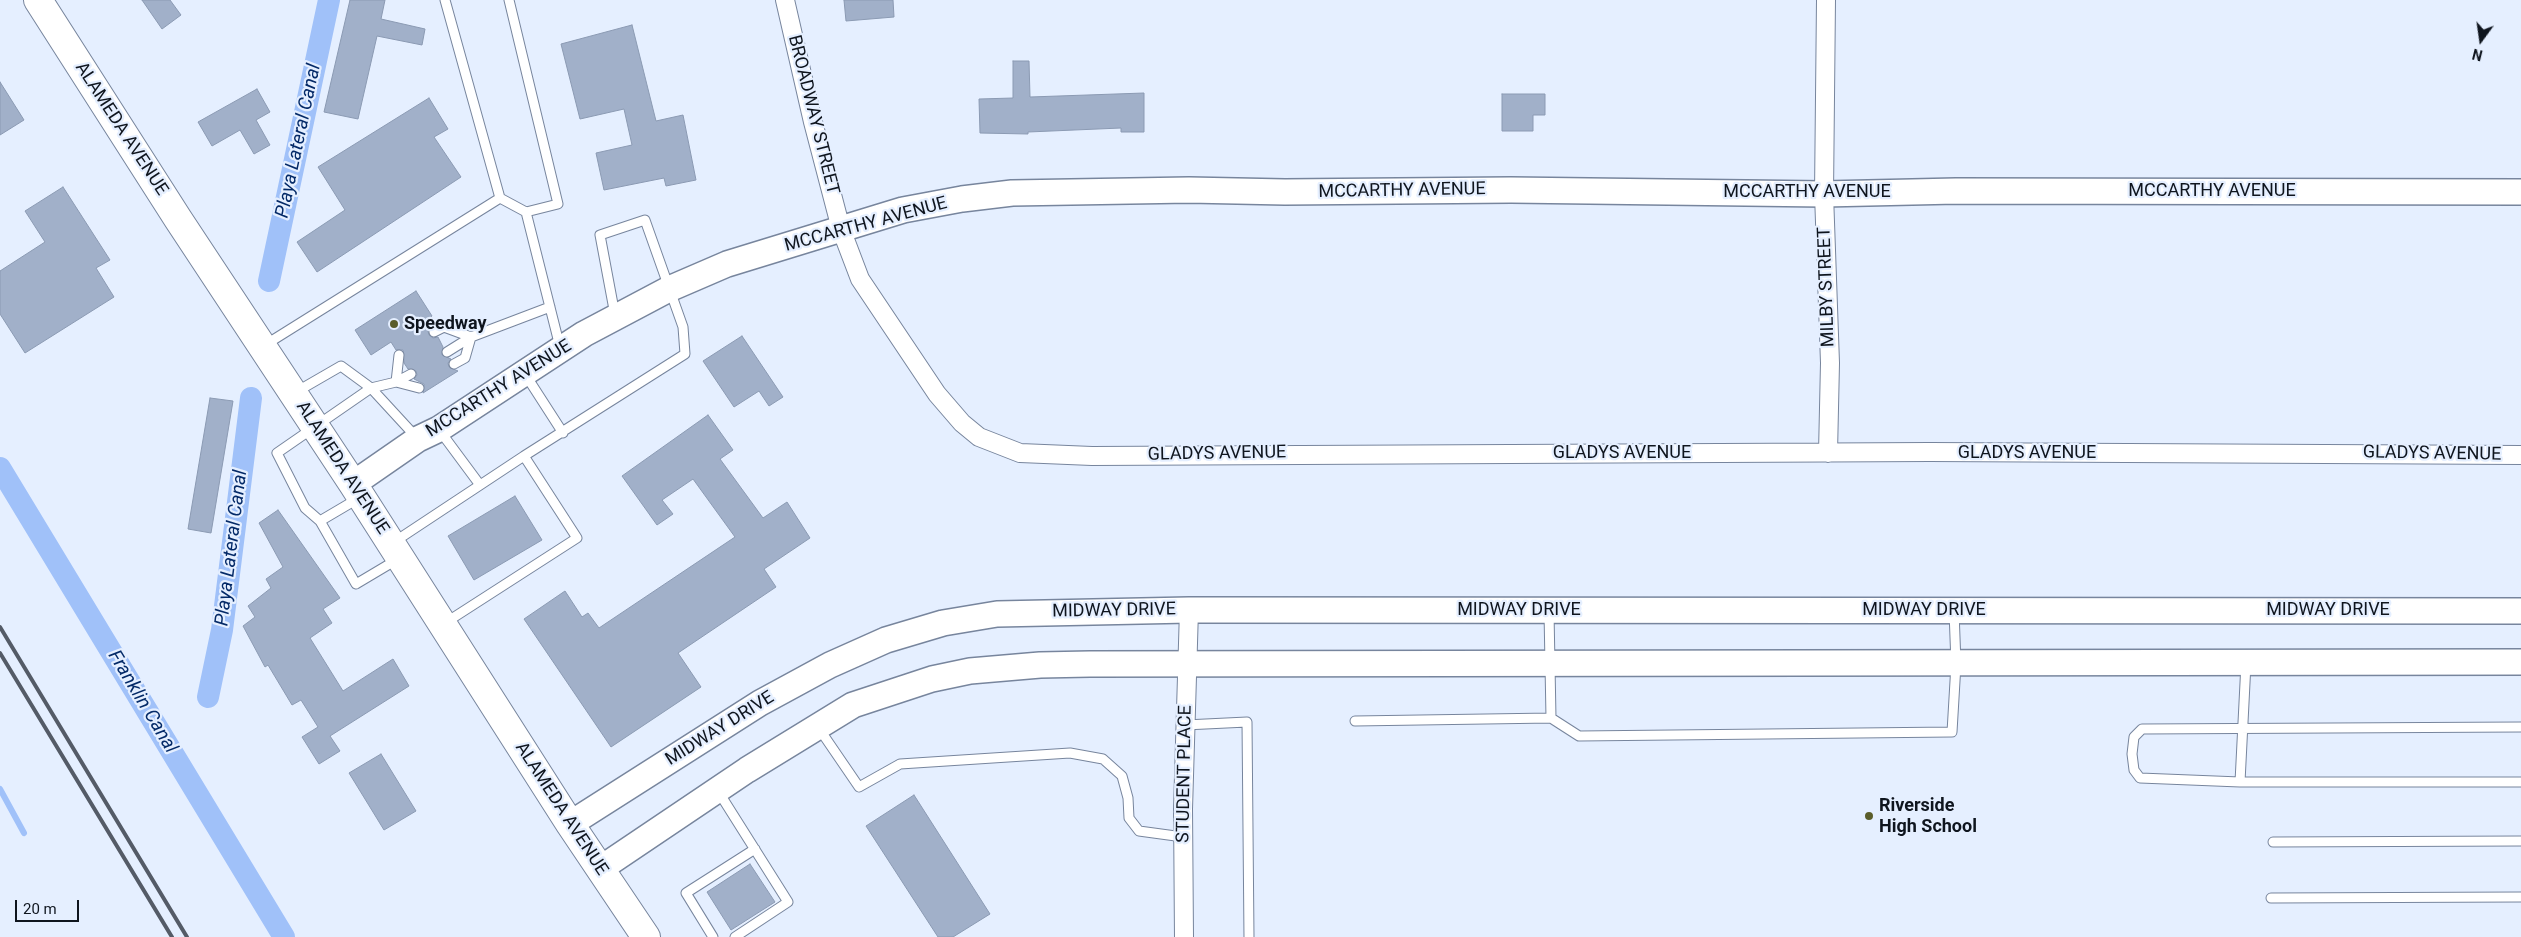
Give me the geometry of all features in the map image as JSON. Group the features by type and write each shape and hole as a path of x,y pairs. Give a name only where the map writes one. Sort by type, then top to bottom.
{"main road":[{"name":"ALAMEDA AVENUE","path":"38,0 178,219 264,346 357,490 570,824 646,937"},
{"name":"MCCARTHY AVENUE","path":"357,490 428,434 560,350 669,289 727,264 903,210 962,199 1012,193 1511,190 1824,194 1956,191 2521,192"},
{"name":"MIDWAY DRIVE","path":"570,824 760,703 830,664 886,640 943,623 997,614 1189,610 2521,611"},
{"path":"600,868 853,705 932,679 970,671 1040,665 2521,662"}],"street":[{"name":"BROADWAY STREET","path":"786,0 812,122 841,229"},
{"name":"MILBY STREET","path":"1826,0 1824,194 1830,363 1828,453"},
{"name":"GLADYS AVENUE","path":"841,229 860,279 937,394 962,423 979,437 1020,453 1092,456 2275,452 2521,455"},
{"name":"STUDENT PLACE","path":"1184,937 1183,838 1189,610"}],"lane":[{"path":"445,0 500,198 526,212 558,204 509,0"},
{"path":"264,346 500,198"},
{"path":"526,212 560,350"},
{"path":"411,374 396,382 371,388 277,453 305,508 320,521 356,584 480,486 685,354 683,327 645,220 600,235 615,318"},
{"path":"447,352 471,337 550,307"},
{"path":"434,332 444,326 471,337"},
{"path":"454,364 465,358 471,337"},
{"path":"396,382 399,355"},
{"path":"294,394 341,366 428,434 480,486"},
{"path":"524,373 563,432"},
{"path":"396,382 419,388"},
{"path":"443,625 577,538 524,456"},
{"path":"320,521 357,490"},
{"path":"1549,610 1550,718"},
{"path":"1355,721 1550,718 1579,736 1952,732 1956,664 1954,611"},
{"path":"2240,782 2246,663"},
{"path":"1185,725 1247,722 1248,937"},
{"path":"818,727 859,787 900,764 1070,753 1103,759 1122,776 1128,798 1129,818 1139,832 1183,838"},
{"path":"2521,727 2142,729 2134,737 2132,754 2134,770 2140,778 2240,782 2521,782"},
{"path":"717,791 788,902 735,937"},
{"path":"2273,842 2521,841"},
{"path":"714,937 686,893 755,849"},
{"path":"2271,898 2521,897"}],"building":[{"path":"142,0 170,0 181,15 162,29"},
{"path":"350,0 385,0 381,19 425,29 422,45 377,36 358,119 324,112"},
{"path":"844,0 893,0 894,17 846,21"},
{"path":"632,25 656,121 683,115 696,180 666,186 664,178 604,190 596,153 632,145 624,109 580,119 561,44"},
{"path":"1013,61 1029,61 1030,97 1144,93 1144,132 1121,132 1121,128 1028,132 1028,134 980,133 979,99 1013,98"},
{"path":"0,82 24,120 0,135"},
{"path":"257,89 270,112 256,120 270,145 254,154 240,130 212,146 198,122"},
{"path":"1502,94 1545,94 1545,115 1533,115 1533,131 1502,131"},
{"path":"429,98 448,129 434,137 461,177 317,272 297,242 345,210 318,167"},
{"path":"63,187 110,260 96,268 114,297 25,353 0,314 0,271 45,242 25,211"},
{"path":"416,291 432,316 427,320 431,327 428,331 429,335 433,338 438,337 443,347 442,355 451,359 448,363 449,367 458,371 423,393 424,384 414,379 417,375 416,371 408,369 404,363 403,350 396,350 391,342 371,355 355,330"},
{"path":"742,336 783,397 769,406 759,391 734,407 703,361"},
{"path":"210,398 233,401 211,533 188,529"},
{"path":"708,415 733,450 720,459 763,518 787,502 810,538 764,569 776,587 678,653 701,687 611,747 524,619 565,591 582,617 588,613 599,628 735,537 693,479 662,500 673,514 657,525 622,476"},
{"path":"515,496 542,540 474,580 448,536"},
{"path":"278,510 340,598 323,609 332,623 310,638 343,691 393,659 409,686 330,736 340,751 319,764 302,737 318,727 301,700 292,705 268,665 265,667 243,626 255,617 248,606 271,588 266,579 283,567 259,523"},
{"path":"381,754 416,811 384,830 349,773"},
{"path":"914,795 990,914 953,937 938,937 866,826"},
{"path":"750,864 775,902 731,930 707,892"}],"waterway":[{"name":"Playa Lateral Canal","path":"269,281 329,0"},
{"name":"Playa Lateral Canal","path":"208,697 222,630 251,398"},
{"name":"Franklin Canal","path":"0,468 284,937"},
{"path":"0,789 24,833"}],"railway":[{"path":"0,627 187,937"},
{"path":"0,653 172,937"}],"place":[{"name":"Speedway","path":"394,324"},
{"name":"Riverside High School","path":"1869,816"}]}
